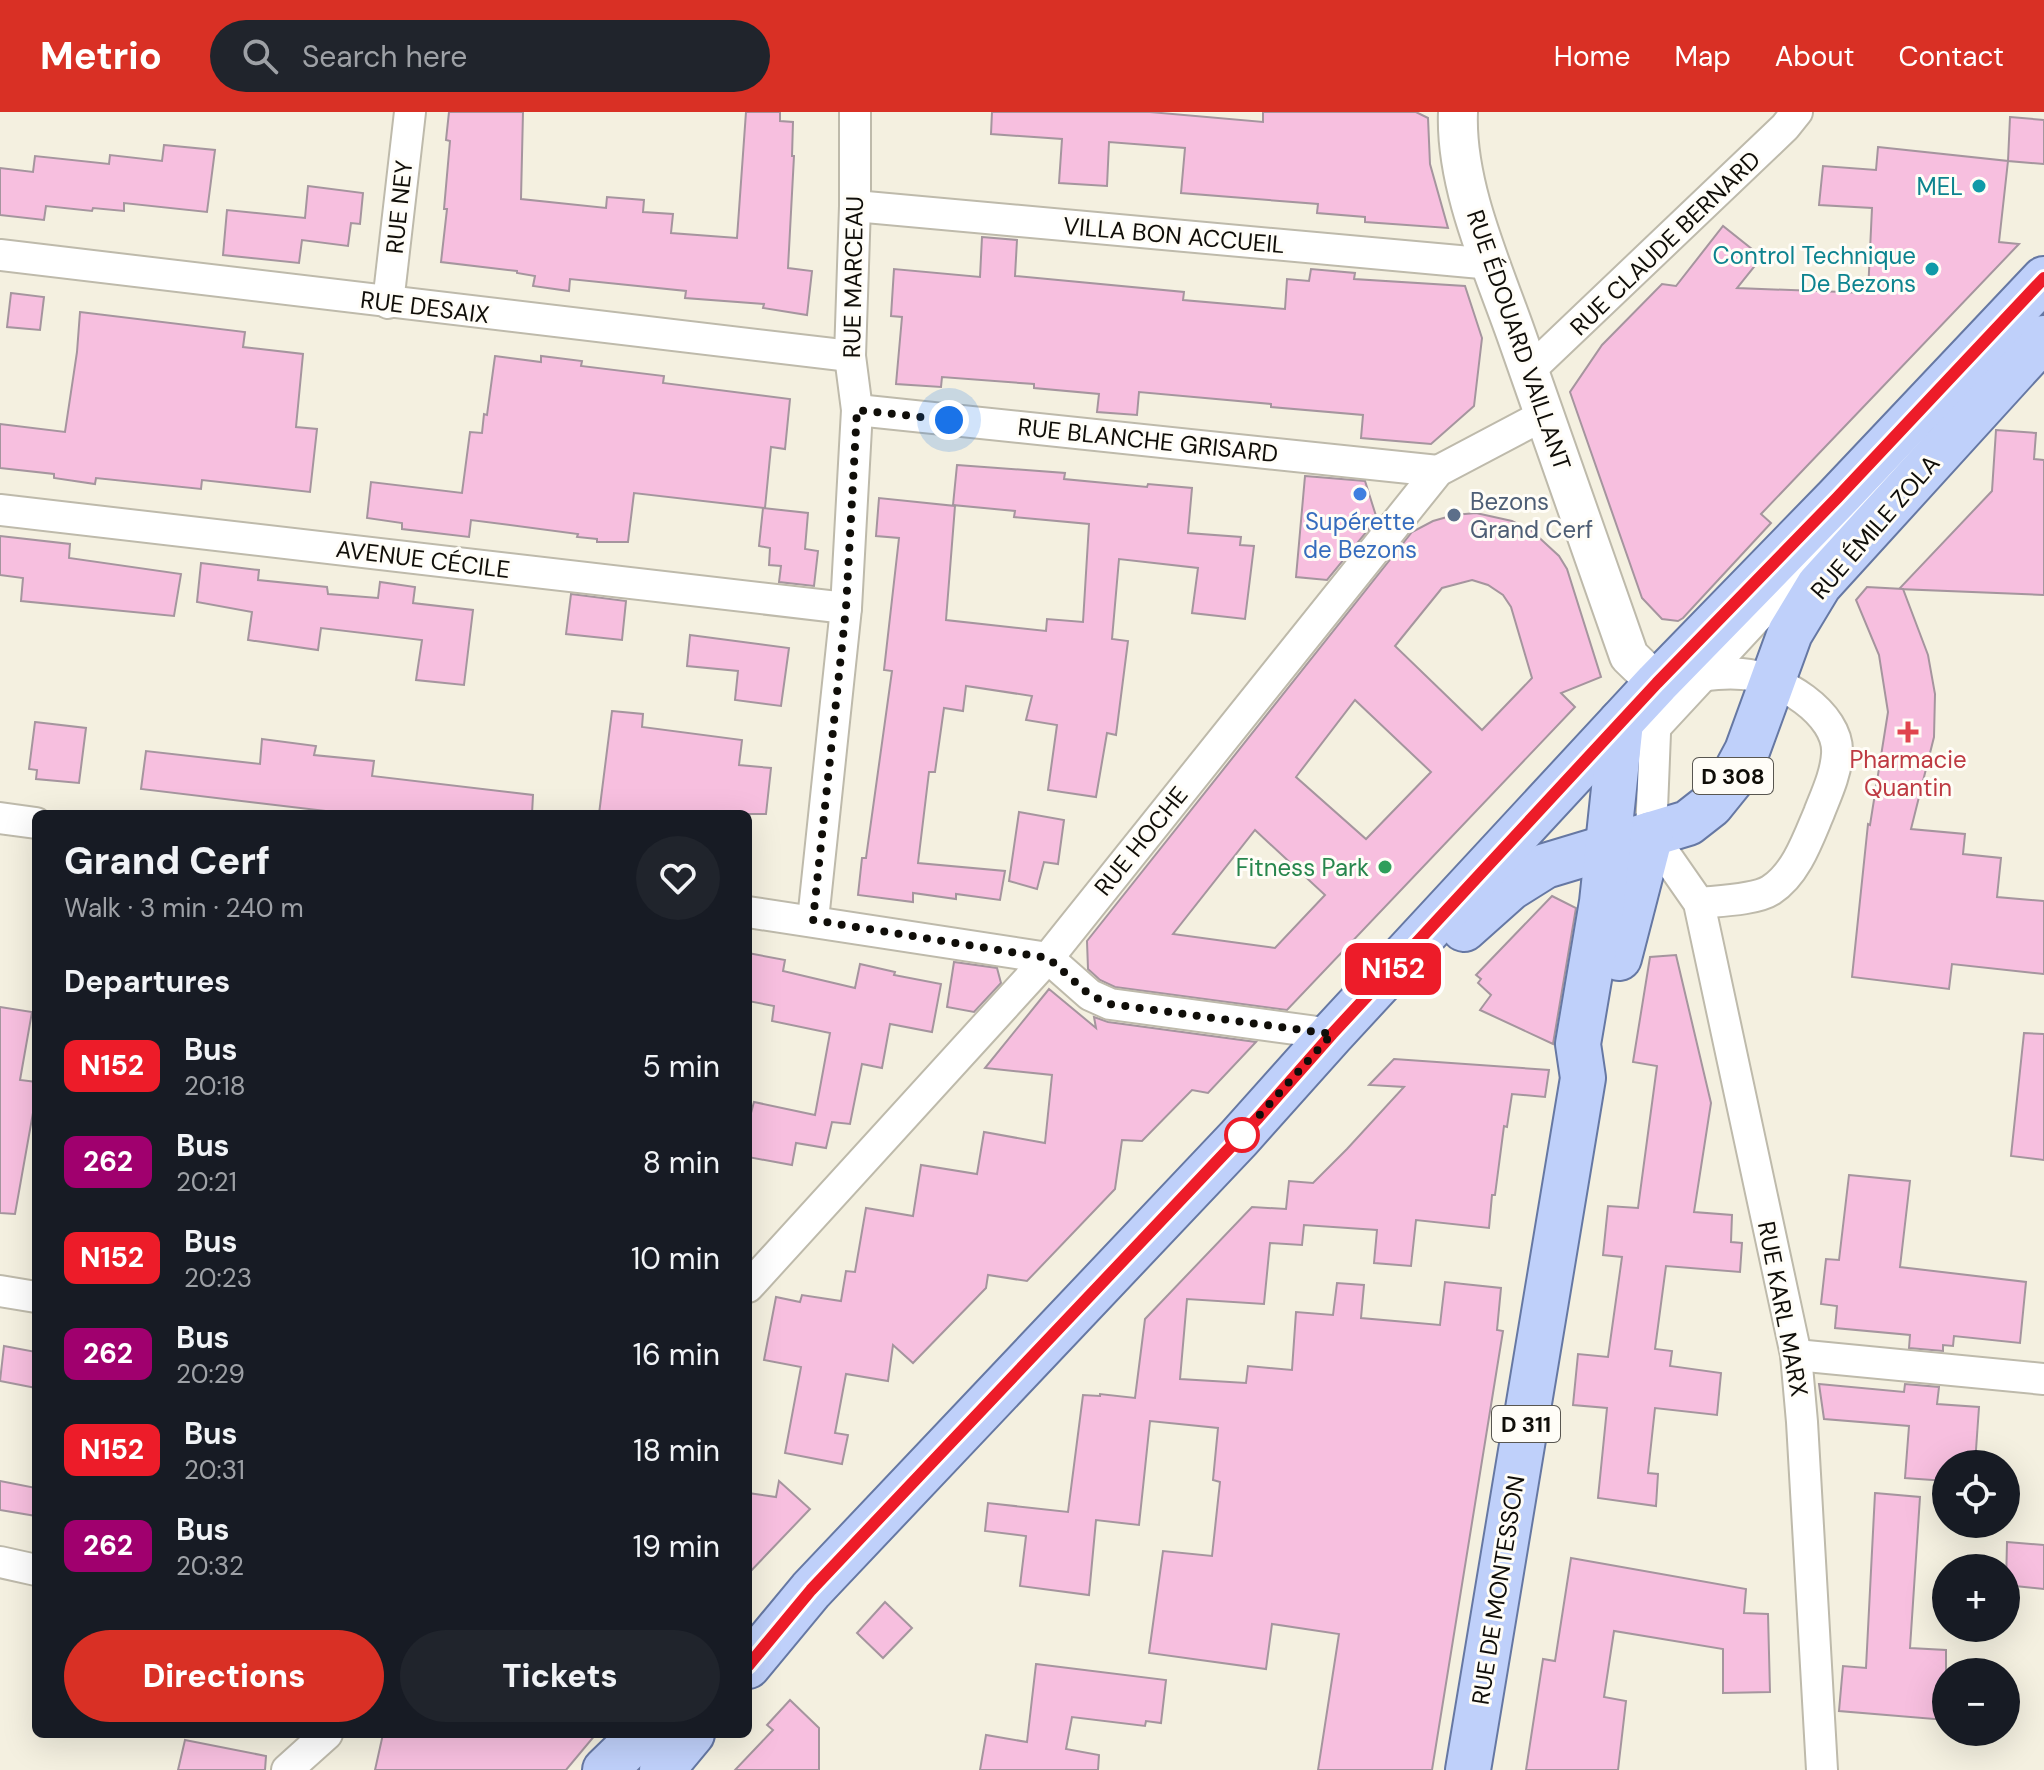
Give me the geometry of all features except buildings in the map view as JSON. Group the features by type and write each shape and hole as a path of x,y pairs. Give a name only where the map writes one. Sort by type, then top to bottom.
{"main road":[{"name":"RUE ÉMILE ZOLA","path":"811,1590 1297,1076 1332,1034 1638,726 1643,669 1837,498 2044,279"},
{"name":"RUE ÉMILE ZOLA","path":"1297,1076 1510,888 1545,866 1688,823 1711,805 1732,779 1747,751 1790,633 1819,585 2044,338"},
{"name":"D 311","path":"1608,848 1617,768 1638,726"},
{"name":"RUE DE MONTESSON","path":"1583,1078 1601,1046 1624,932 1651,834"},
{"name":"RUE DE MONTESSON","path":"1468,1770 1583,1078 1578,1044 1608,848"},
{"name":"D 308","path":"752,1640 811,1590"},
{"name":"D 308","path":"752,1661 811,1590"},
{"path":"605,1770 638,1738"},
{"path":"662,1770 689,1738"}],"street":[{"name":"RUE NEY","path":"388,303 410,112"},
{"name":"RUE MARCEAU","path":"813,920 846,608 857,410 850,356 855,112"},
{"name":"RUE ÉDOUARD VAILLANT","path":"1458,112 1457,140 1470,199 1544,415 1643,669"},
{"name":"RUE CLAUDE BERNARD","path":"1529,371 1785,127 1797,112"},
{"name":"VILLA BON ACCUEIL","path":"855,206 1492,264"},
{"name":"RUE DESAIX","path":"0,255 850,356"},
{"path":"1643,669 1705,675 1746,674 1774,681 1812,705 1829,723 1838,753 1828,791 1801,857 1770,891 1699,903 1651,834 1638,726 1705,675 2044,307"},
{"name":"RUE BLANCHE GRISARD","path":"857,410 1438,471"},
{"name":"RUE HOCHE","path":"752,1283 1048,958 1438,471 1544,415"},
{"name":"AVENUE CÉCILE","path":"0,510 846,608"},
{"path":"0,818 32,822"},
{"name":"RUE KARL MARX","path":"1699,903 1796,1355 1822,1770"},
{"path":"752,912 1048,958 1090,995 1110,1004 1332,1034"},
{"path":"0,1291 32,1296"},
{"path":"1796,1355 2044,1379"},
{"path":"0,1562 32,1569"},
{"path":"287,1770 323,1738"}],"bus line":[{"name":"N152","path":"752,1661 811,1590 1258,1118 1657,683 2044,278"}],"place":[{"name":"MEL","path":"1979,186"},
{"name":"Control Technique De Bezons","path":"1932,269"},
{"name":"Supérette de Bezons","path":"1360,494"},
{"name":"Bezons Grand Cerf","path":"1454,515"},
{"name":"Pharmacie Quantin","path":"1908,732"},
{"name":"Fitness Park","path":"1385,867"}],"route":[{"path":"949,420 857,410 846,608 813,920 1048,958 1090,995 1110,1004 1332,1034 1239,1138 1242,1135"}]}
